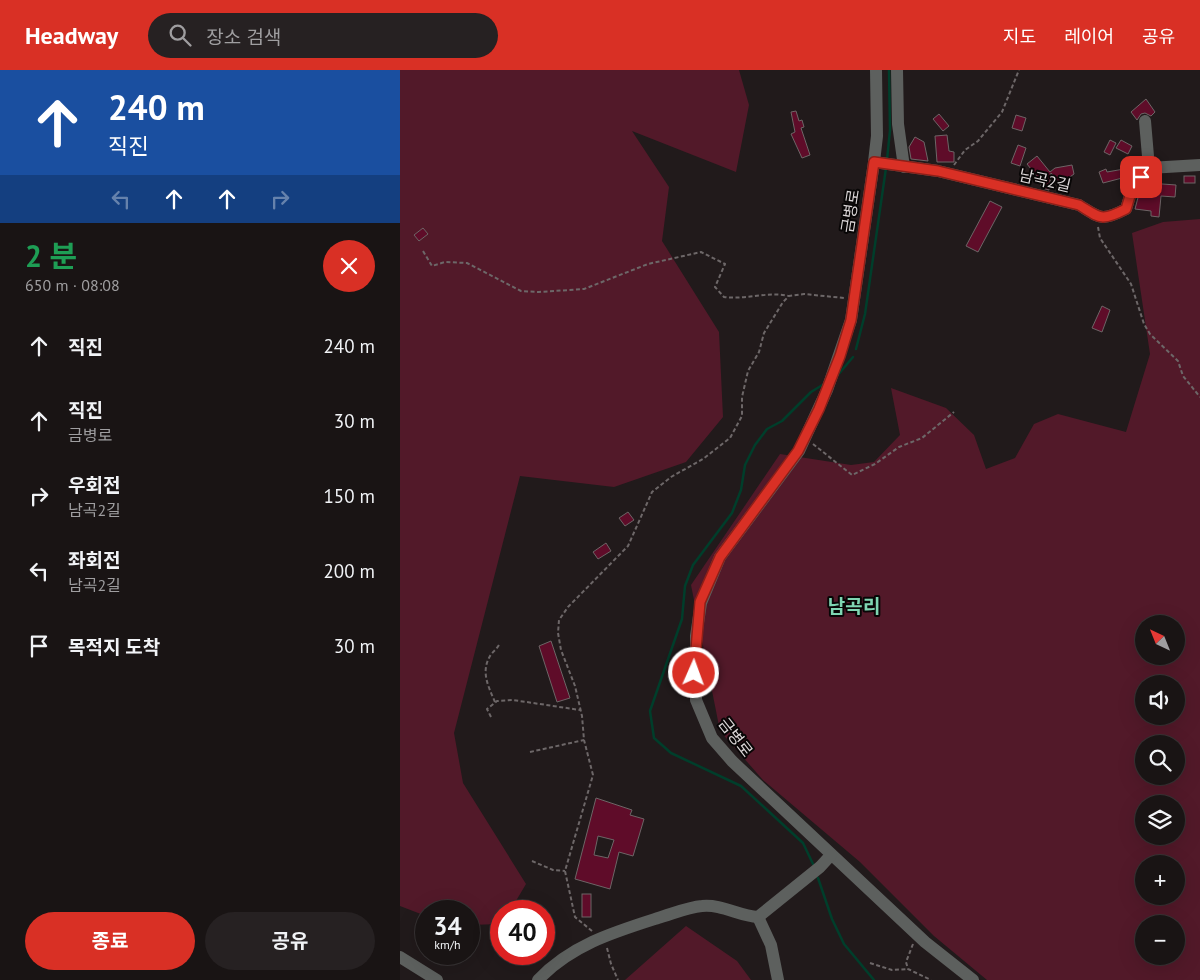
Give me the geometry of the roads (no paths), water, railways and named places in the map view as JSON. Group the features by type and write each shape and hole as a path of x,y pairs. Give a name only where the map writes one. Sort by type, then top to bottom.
{"street":[{"name":"금병로","path":"876,70 877,162 851,320 827,390 805,438 793,459 720,557 700,602 695,646 696,700 712,738 732,761 918,935 973,980"},
{"path":"897,70 900,166"},
{"path":"1145,121 1149,168 1200,165"},
{"name":"남곡2길","path":"877,162 950,174 1079,205 1097,218 1110,218 1126,209 1133,186 1149,168"},
{"path":"538,980 567,955 603,936 702,906 722,907 744,916 758,917 820,867 831,855"},
{"path":"758,917 771,945 778,980"},
{"path":"400,957 437,980"}],"waterway":[{"path":"887,160 890,130 889,70"},
{"path":"856,349 865,314 886,168"},
{"path":"837,376 853,357"},
{"path":"813,864 803,843 741,786 671,753 654,738 650,711 682,619 685,586 693,565 732,513 741,490 745,465 755,445 767,429 782,421 811,392 824,384"},
{"path":"818,878 832,919 844,944 874,980"}],"district":[{"name":"남곡리","path":"854,606"}]}
